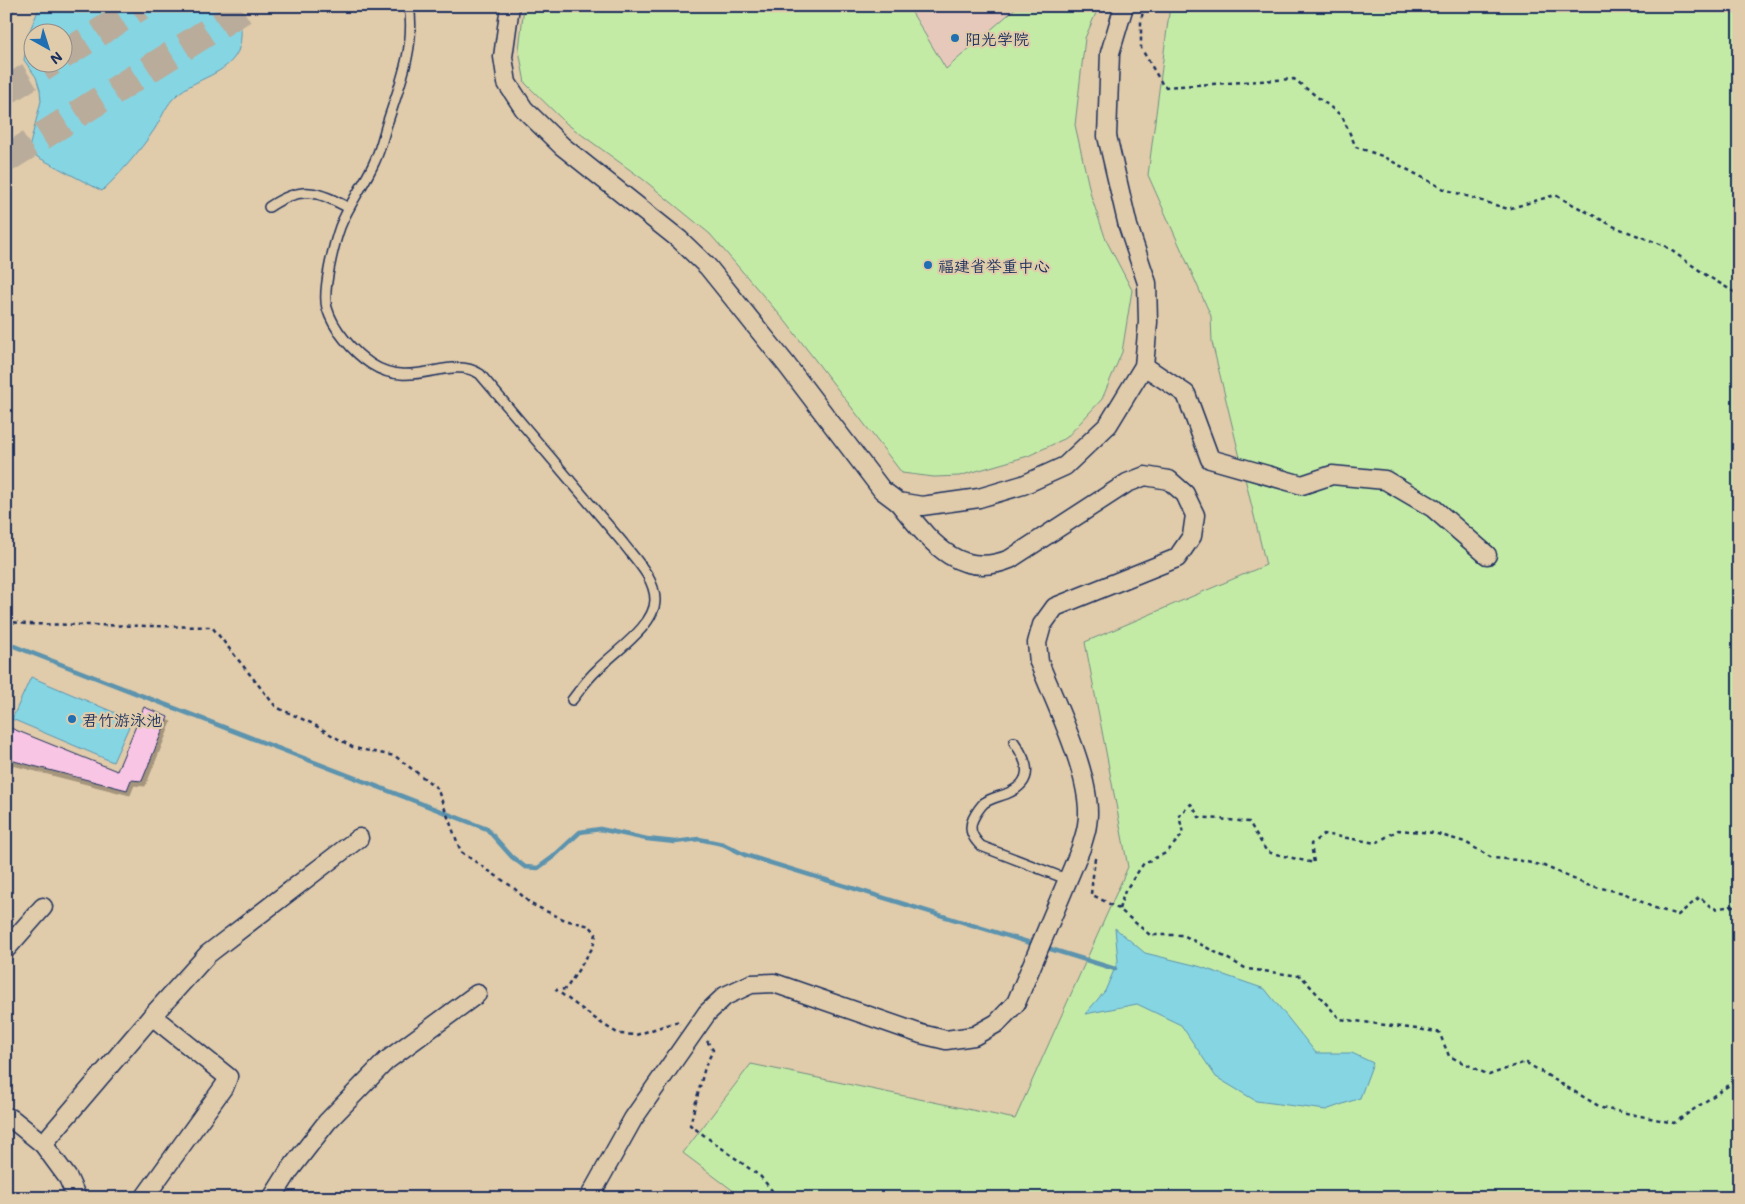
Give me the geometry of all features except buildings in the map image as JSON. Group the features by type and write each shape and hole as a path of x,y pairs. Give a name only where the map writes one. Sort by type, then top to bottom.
{"street":[{"path":"510,6 503,57 507,83 524,108 562,146 680,240 708,267 786,364 882,490 898,502 932,543 954,559 976,566 996,564 1010,558 1127,483 1146,476 1169,480 1185,494 1195,515 1192,536 1177,558 1055,607 1042,625 1037,643 1038,662 1081,768 1086,795 1088,824 1083,843 1016,1003 996,1023 974,1036 946,1040 921,1034 774,983 751,984 725,996 707,1013 633,1119 589,1198"},
{"path":"898,502 922,506 979,498 1023,486 1065,466 1108,426 1144,366 1148,322 1147,282 1128,226 1107,136 1110,53 1124,6"},
{"path":"1144,366 1186,394 1210,459 1302,485 1332,475 1385,480 1433,508 1487,555"},
{"path":"44,1144 152,1016 208,954 359,838"},
{"path":"6,949 43,907"},
{"path":"272,1198 289,1171 327,1122 386,1061 477,994"},
{"path":"144,1198 225,1085 228,1076 152,1016"},
{"path":"6,1117 12,1119 44,1144 68,1178 78,1198"}],"lane":[{"path":"6,14 9,6"},
{"path":"409,6 410,36 403,76 375,162 340,227 330,266 326,296 327,308 332,320 342,334 367,361 390,373 401,375 422,374 462,367 474,370 480,374 623,543 645,572 652,585 655,600 651,616 640,630 595,671 572,700"},
{"path":"269,207 292,195 309,192 328,197 349,208"},
{"path":"1014,742 1023,755 1027,767 1027,776 1016,789 984,804 976,813 971,824 974,839 981,846 1068,880"}],"path":[{"path":"1145,6 1141,19 1142,48 1164,87 1294,79 1342,116 1356,147 1382,156 1444,189 1508,209 1555,195 1616,227 1665,246 1706,275 1739,295"},
{"path":"6,621 26,624 212,628 276,707 311,723 354,748 395,756 437,788 461,852 514,888 531,904 565,920 590,926 596,934 592,947 566,989 556,990 618,1034 636,1035 679,1021 688,1040 704,1038 713,1050 705,1067 690,1125 761,1177 778,1198"},
{"path":"1119,909 1125,891 1144,864 1166,853 1183,834 1179,815 1191,804 1199,817 1249,822 1267,852 1314,863 1311,844 1324,834 1376,843 1398,830 1434,833 1465,842 1492,858 1518,860 1544,866 1587,885 1624,893 1652,907 1678,915 1700,897 1713,909 1739,905"},
{"path":"1083,843 1097,843 1091,894 1119,909 1150,935 1184,936 1247,969 1301,976 1340,1019 1439,1032 1449,1056 1489,1076 1526,1062 1602,1108 1674,1124 1735,1081 1739,1083"}],"shaded area":[{"name":"阳光学院","path":"908,6 1018,6 946,70"}],"green space":[{"name":"福建省举重中心","path":"524,6 908,6 946,69 1018,6 1099,6 1085,38 1075,125 1091,196 1106,240 1132,290 1122,352 1102,399 1066,438 1028,456 959,476 934,477 902,473 786,322 710,234 644,180 567,124 525,83 519,50"},
{"path":"1170,6 1739,6 1739,1198 743,1198 683,1153 751,1064 1015,1119 1128,867 1085,642 1266,565 1212,342 1211,316 1148,175"}],"water":[{"path":"40,6 235,6 239,16 241,40 238,51 233,59 219,71 184,89 173,99 142,146 123,170 102,191 28,152 41,101 36,77 32,72 72,72 72,22 33,22"},
{"name":"君竹游泳池","path":"31,677 132,720 113,762 12,719"},
{"path":"1115,928 1145,953 1198,966 1265,989 1316,1053 1352,1053 1373,1063 1360,1098 1326,1110 1256,1101 1216,1077 1181,1025 1137,1004 1085,1014 1105,991 1118,961"}],"waterway":[{"path":"6,643 487,829 512,857 525,867 538,868 580,832 600,829 647,839 675,842 699,839 723,844 745,855 1037,945"},
{"path":"1044,947 1115,969"}],"tunnel":[{"path":"72,50 141,6"},
{"path":"6,159 249,6"},
{"path":"6,91 36,72"}],"place":[{"name":"阳光学院","path":"955,38"},
{"name":"福建省举重中心","path":"928,265"},
{"name":"君竹游泳池","path":"72,719"}]}
